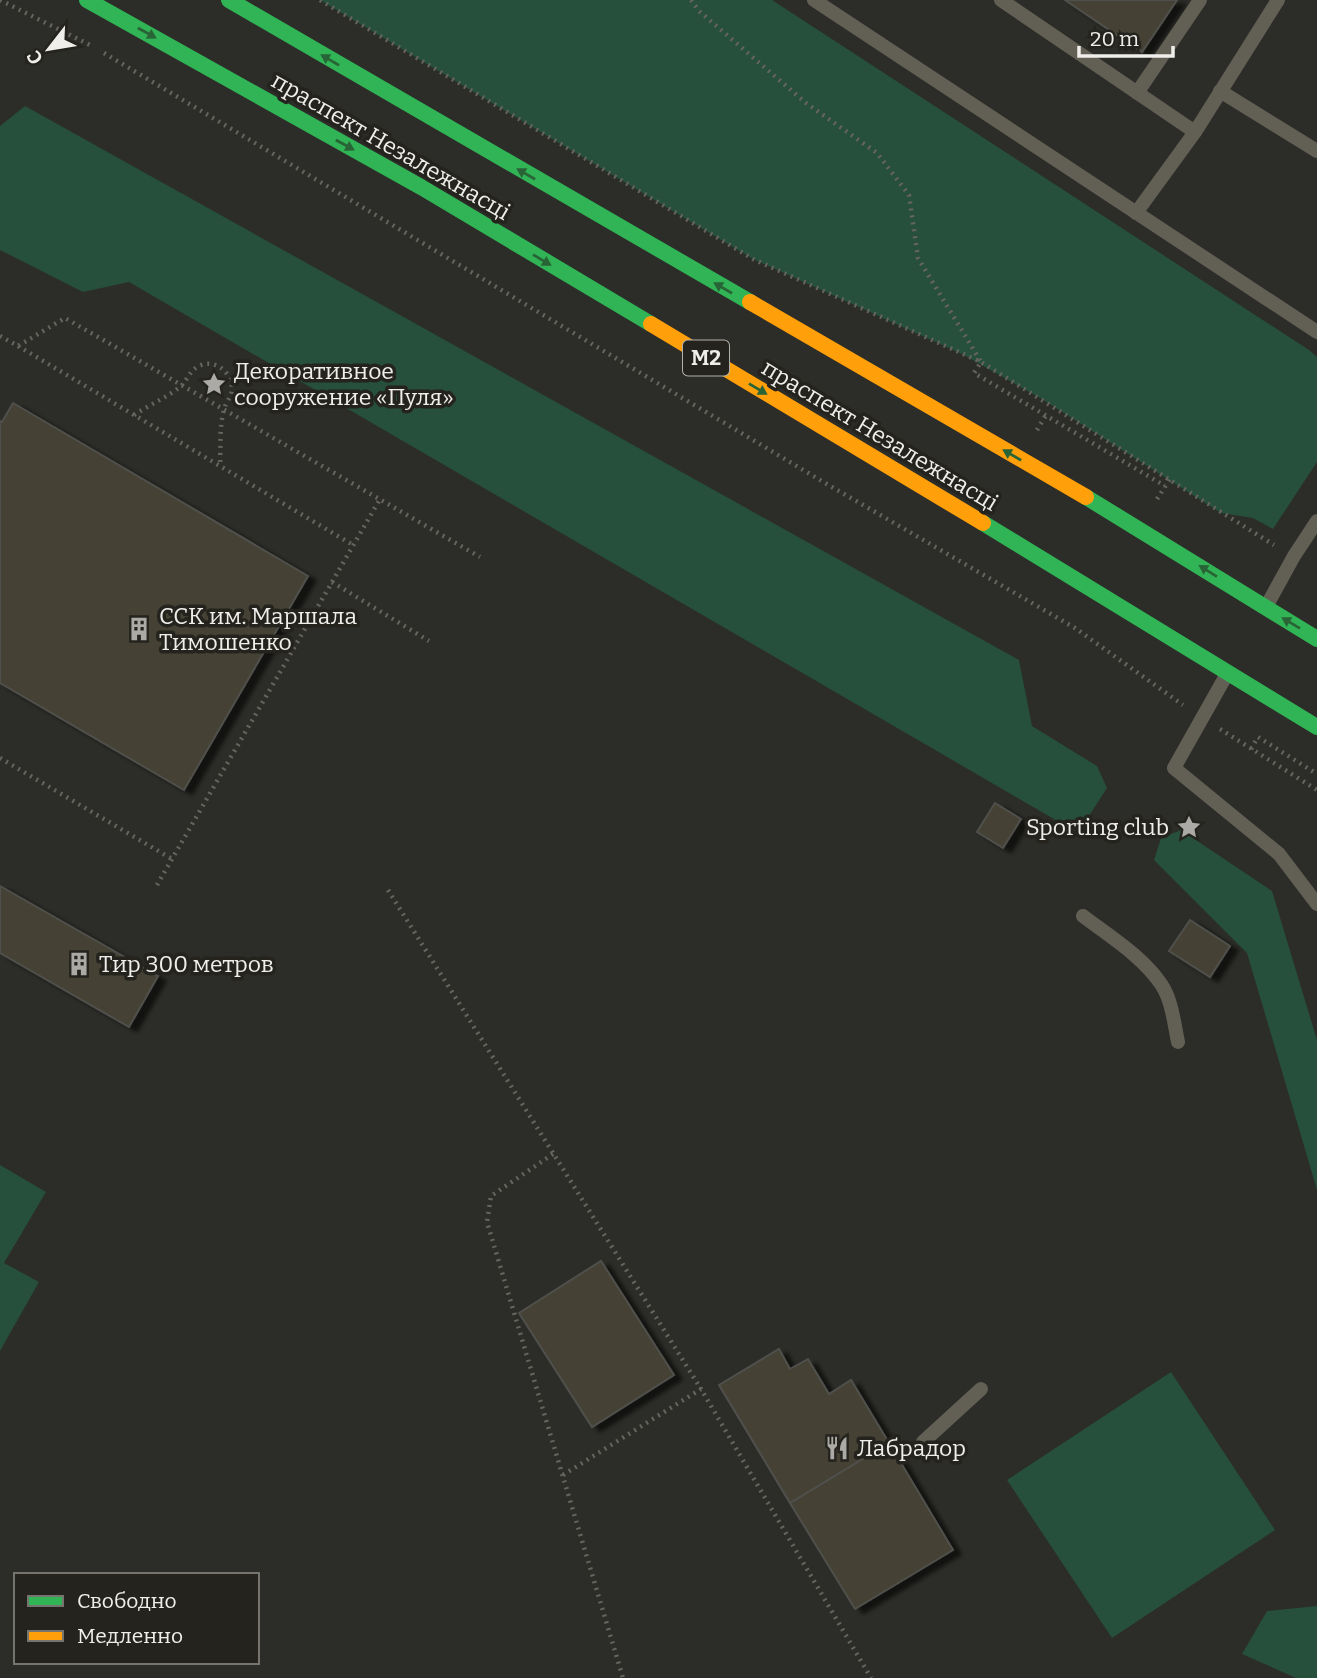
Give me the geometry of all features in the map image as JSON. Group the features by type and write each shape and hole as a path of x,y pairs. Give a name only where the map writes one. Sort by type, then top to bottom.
{"highway":[{"name":"праспект Незалежнасці","path":"87,0 421,187 1100,592 1317,727"},
{"name":"праспект Незалежнасці","path":"229,0 1139,528 1317,639"}],"lane":[{"path":"814,0 1317,332"},
{"path":"1001,0 1195,132"},
{"path":"1137,93 1200,0"},
{"path":"1136,213 1195,132 1279,0"},
{"path":"1220,91 1317,151"},
{"path":"1266,608 1294,556 1317,521"},
{"path":"1228,673 1174,768 1279,854 1317,904"},
{"path":"1083,916 1140,961 1162,986 1172,1011 1178,1042"},
{"path":"923,1442 981,1389"}],"path":[{"path":"0,0 95,48 808,473 1075,628"},
{"path":"320,0 752,259 981,362 1253,533"},
{"path":"691,0 699,11 806,103 877,153 909,195 918,258 981,362"},
{"path":"18,346 65,318 480,557"},
{"path":"0,336 353,545"},
{"path":"981,362 974,373 1166,486"},
{"path":"134,415 182,385 197,366 216,364 227,374 233,387 224,409 220,466"},
{"path":"157,885 380,499"},
{"path":"332,582 429,641"},
{"path":"1251,748 1258,737 1317,774"},
{"path":"0,758 172,859"},
{"path":"388,890 701,1389 871,1678"},
{"path":"554,1154 491,1196 487,1222 623,1678"},
{"path":"563,1475 701,1389"}],"green space":[{"path":"320,0 772,0 1309,350 1317,357 1317,462 1273,529 1253,518 1221,513 1042,399 962,354 753,259"},
{"path":"25,106 1019,660 1032,726 1097,766 1107,788 1078,833 129,282 83,292 0,250 0,126"},
{"path":"1181,830 1272,891 1317,1040 1317,1190 1247,953 1154,860 1161,838"},
{"path":"0,1165 46,1192 4,1263 39,1282 0,1351"},
{"path":"1171,1372 1275,1530 1112,1638 1007,1480"},
{"path":"1317,1606 1317,1678 1296,1678 1242,1654 1267,1611"}],"building":[{"path":"1065,0 1177,0 1142,52"},
{"name":"ССК им. Маршала Тимошенко","path":"13,403 308,576 184,790 0,683 0,421 2,422"},
{"path":"995,803 1021,819 1003,848 977,832"},
{"name":"Тир 300 метров","path":"0,886 158,976 129,1027 0,953"},
{"path":"1190,920 1230,946 1210,977 1169,951"},
{"path":"601,1261 674,1375 592,1427 519,1313"},
{"path":"779,1349 790,1369 808,1359 829,1394 851,1380 889,1443 790,1503 719,1385"},
{"path":"889,1443 953,1550 855,1609 790,1503"}],"traffic: fast":[{"path":"87,0 421,187 651,324"},
{"path":"229,0 750,302"},
{"path":"1086,497 1317,639"},
{"path":"983,523 1317,727"}],"traffic: slow":[{"path":"750,302 1086,497"},
{"path":"651,324 983,523"}],"place":[{"name":"Декоративное сооружение «Пуля»","path":"214,384"},
{"name":"ССК им. Маршала Тимошенко","path":"139,629"},
{"name":"Sporting club","path":"1189,827"},
{"name":"Тир 300 метров","path":"79,964"},
{"name":"Лабрадор","path":"837,1448"}]}
